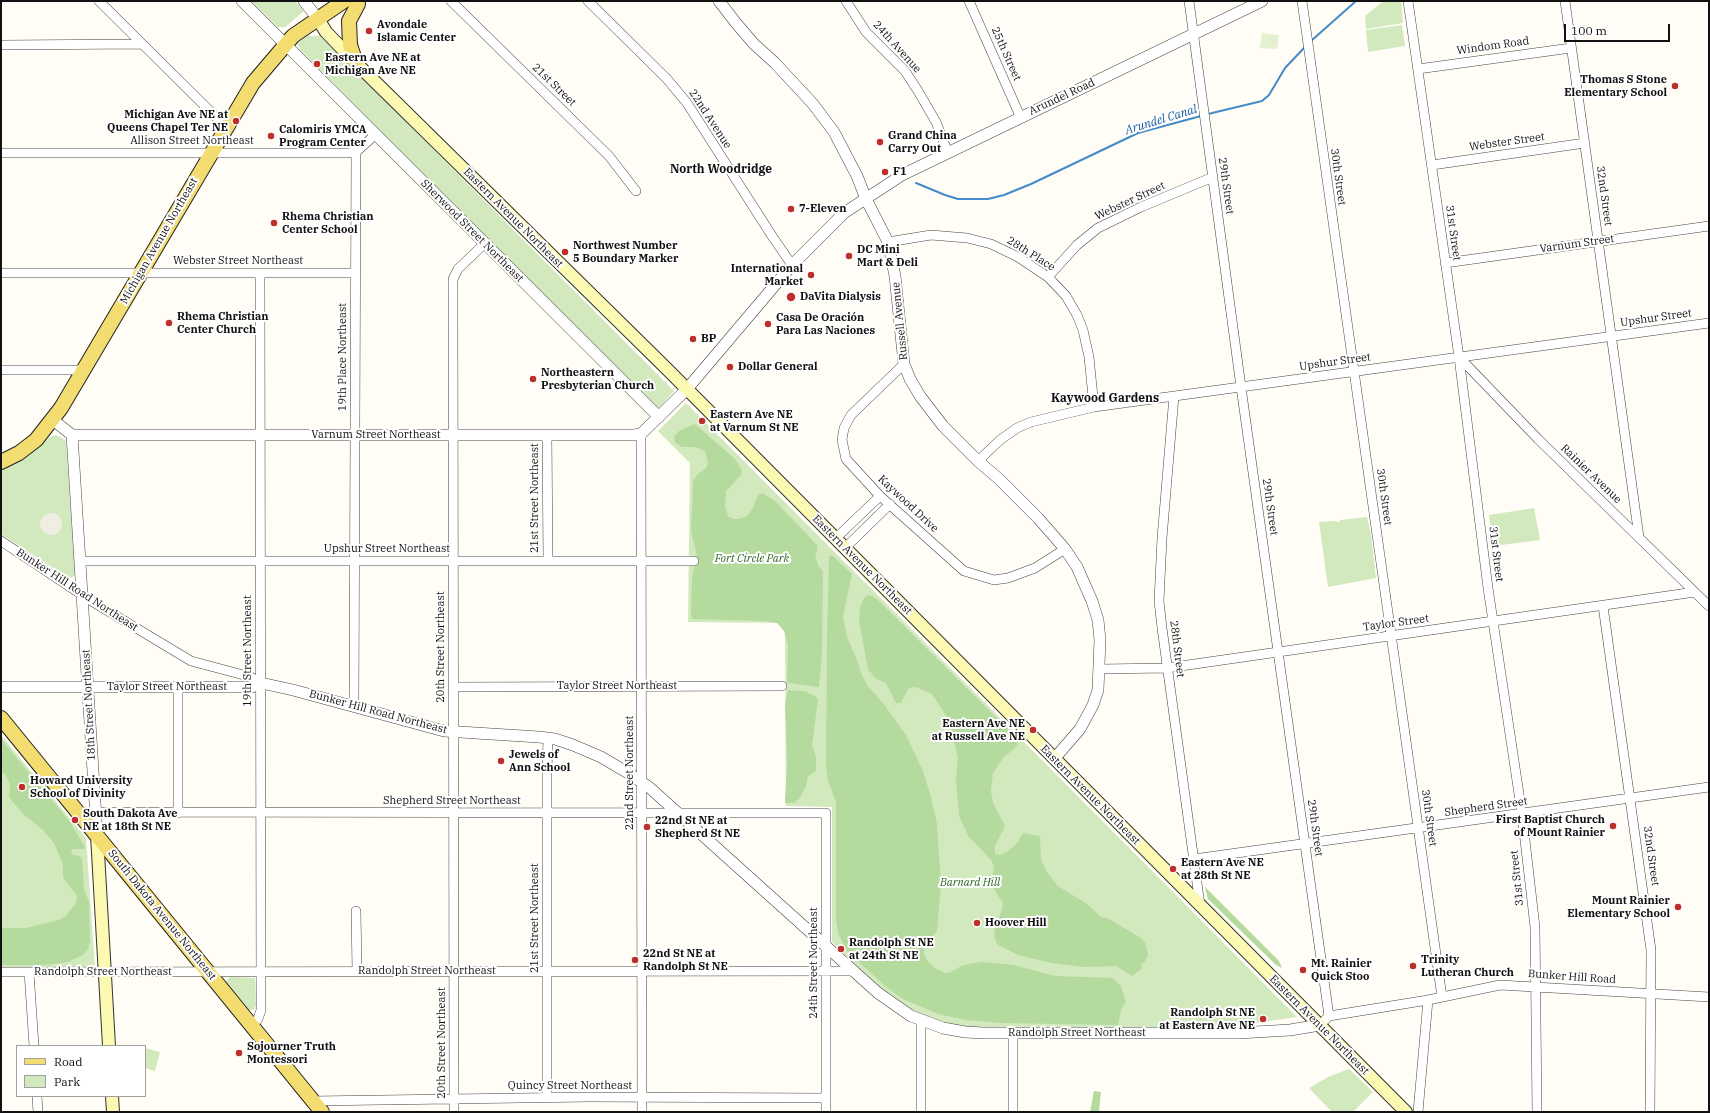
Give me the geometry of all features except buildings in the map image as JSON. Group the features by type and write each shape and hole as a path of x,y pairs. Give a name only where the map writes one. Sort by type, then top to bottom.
{"main road":[{"name":"Michigan Avenue Northeast","path":"1,462 27,447 53,420 253,83 285,44 296,34 344,1"},
{"path":"318,19 339,13 362,2"},
{"path":"356,63 350,45 349,22 362,2"},
{"name":"Eastern Avenue Northeast","path":"318,19 326,32 356,63 687,389 1406,1112"},
{"name":"South Dakota Avenue Northeast","path":"1,718 322,1112"},
{"name":"18th Street Northeast","path":"96,835 109,1045"},
{"path":"112,1097 113,1112"}],"street":[{"path":"99,1 226,127"},
{"path":"242,1 285,44"},
{"path":"304,1 318,19"},
{"name":"21st Street","path":"451,1 608,156 636,191"},
{"name":"22nd Avenue","path":"588,1 667,79 687,103 792,265"},
{"name":"Russell Avenue","path":"719,1 736,24 754,44 775,63 813,104 834,132 857,176 866,199 888,242 895,276 904,364 910,379 920,396 943,426 1038,518 1065,549 1077,567 1098,620 1100,640 1098,690 1090,711 1080,729 1054,759"},
{"name":"24th Avenue","path":"846,1 866,32 905,71 918,90 936,122 948,154"},
{"name":"25th Street","path":"969,1 1020,116"},
{"name":"29th Street","path":"1189,1 1241,387 1329,1016"},
{"name":"Arundel Road","path":"866,199 902,175 948,154 1020,116 1262,1"},
{"name":"30th Street","path":"1302,1 1442,997"},
{"name":"31st Street","path":"1408,1 1459,357 1493,621 1522,814 1534,927 1537,1112"},
{"name":"32nd Street","path":"1565,1 1639,537"},
{"path":"1,45 142,44"},
{"name":"Sherwood Street Northeast","path":"285,44 659,417"},
{"name":"Windom Road","path":"1418,69 1571,48"},
{"path":"356,152 376,134"},
{"name":"Webster Street","path":"1432,165 1584,143"},
{"name":"Allison Street Northeast","path":"1,153 356,152"},
{"name":"19th Place Northeast","path":"354,707 356,152"},
{"name":"Webster Street","path":"1048,277 1077,245 1098,228 1141,207 1213,177"},
{"path":"641,434 687,389 792,265 844,213 866,199"},
{"name":"Varnum Street","path":"1445,263 1709,226"},
{"name":"28th Place","path":"888,242 931,235 967,238 991,244 1018,257 1048,277 1066,296 1077,315 1083,330 1089,357 1094,407"},
{"name":"20th Street Northeast","path":"454,1112 453,279 458,269 485,243"},
{"name":"Webster Street Northeast","path":"1,273 355,273"},
{"name":"19th Street Northeast","path":"251,1025 258,1019 261,1013 260,273"},
{"name":"Upshur Street","path":"978,461 1000,440 1017,428 1031,422 1094,407 1709,323"},
{"name":"Rainier Avenue","path":"1459,357 1538,439 1709,606"},
{"name":"Kaywood Drive","path":"904,364 851,415 844,428 842,440 846,459 880,496 964,571 994,580 1008,578 1035,568 1065,549"},
{"path":"1,370 84,370"},
{"name":"28th Street","path":"1174,396 1159,579 1162,628 1167,668 1200,905"},
{"path":"53,420 72,435"},
{"name":"Varnum Street Northeast","path":"72,435 641,434"},
{"name":"22nd Street Northeast","path":"641,434 642,1112"},
{"name":"18th Street Northeast","path":"72,435 96,835"},
{"name":"21st Street Northeast","path":"547,435 548,561"},
{"path":"835,539 880,496"},
{"path":"845,548 890,504"},
{"name":"Bunker Hill Road Northeast","path":"1,541 93,602 192,661 251,677 260,683 293,690 422,726 453,732 521,735 548,738 563,741 583,749 642,782 679,813 826,948"},
{"name":"Upshur Street Northeast","path":"80,562 694,561"},
{"name":"Taylor Street","path":"1100,668 1167,668 1694,592"},
{"name":"32nd Street","path":"1603,606 1651,950 1650,1112"},
{"path":"219,669 224,680 220,687"},
{"name":"Taylor Street Northeast","path":"1,687 252,687 260,683"},
{"name":"Taylor Street Northeast","path":"453,687 782,686"},
{"path":"178,687 178,813"},
{"name":"21st Street Northeast","path":"547,1098 548,738"},
{"name":"Shepherd Street","path":"1194,859 1305,845 1709,787"},
{"name":"Shepherd Street Northeast","path":"79,814 95,812 642,814 826,813"},
{"name":"24th Street Northeast","path":"826,813 826,1112"},
{"path":"356,911 357,971"},
{"name":"Randolph Street Northeast","path":"826,948 888,1001 921,1021 943,1028 965,1032 1238,1033 1283,1031 1320,1026"},
{"name":"Randolph Street Northeast","path":"1,972 853,971"},
{"path":"29,972 34,1045"},
{"name":"Bunker Hill Road","path":"1329,1016 1428,1000 1500,985 1651,995 1709,997"},
{"path":"1418,1112 1428,1000"},
{"path":"1320,1026 1329,1016"},
{"path":"921,1021 921,1112"},
{"path":"1013,1033 1013,1112"},
{"path":"37,1097 38,1112"},
{"name":"Quincy Street Northeast","path":"313,1101 547,1098 826,1098"}],"green space":[{"path":"251,1 295,1 304,11 285,27 278,27"},
{"path":"1383,1 1401,1 1403,23 1366,29 1365,16"},
{"path":"1402,25 1405,46 1368,52 1366,30"},
{"path":"1262,33 1279,35 1277,49 1260,48"},
{"path":"307,36 320,36 674,391 658,409 451,203 301,50 297,44"},
{"name":"Barnard Hill","path":"686,403 1297,1017 1207,1028 983,1028 957,1026 922,1015 893,998 867,976 832,942 832,807 786,806 785,623 688,622 690,463 658,431"},
{"name":"Fort Circle Park","path":"694,424 734,458 742,470 741,475 726,491 725,507 728,516 734,519 739,519 747,516 753,508 758,495 762,493 774,500 817,545 817,552 815,554 818,565 823,571 822,655 819,687 787,683 788,646 784,631 777,623 764,621 692,619 692,578 697,555 691,532 693,481 697,475 707,467 708,462 705,451 696,447 682,447 675,442 674,437 679,431"},
{"path":"56,435 66,441 75,575 70,579 1,534 1,469 29,455 50,437"},
{"path":"1534,508 1540,540 1493,546 1489,515"},
{"path":"1367,517 1371,535 1376,578 1328,587 1319,522 1340,522 1340,520"},
{"path":"832,555 852,574 843,616 847,637 861,673 867,685 883,703 906,735 923,771 931,797 937,824 941,885 937,931 923,943 924,954 928,962 935,968 945,973 951,972 963,965 982,962 1014,965 1055,976 1113,978 1121,986 1126,1002 1121,1010 1118,1025 1002,1023 966,1020 938,1014 903,999 885,986 846,950 838,933 836,920 836,802 828,781 826,766 829,556"},
{"path":"867,595 877,599 1018,739 1017,746 1003,758 993,773 991,791 993,803 1005,826 995,846 995,854 1000,855 1008,851 1017,843 1023,833 1039,836 1041,860 1047,872 1058,886 1087,904 1101,917 1107,918 1138,936 1145,942 1148,955 1141,965 1142,968 1132,976 1116,966 1084,967 1051,963 1018,955 997,944 994,936 995,927 1002,910 1003,903 992,884 994,869 992,861 969,837 959,816 956,779 958,757 947,717 932,694 916,687 909,688 901,703 896,703 886,683 875,678 868,669 859,621 860,608"},
{"path":"788,690 804,691 815,696 818,700 812,745 816,757 816,771 808,776 806,786 799,799 794,803 785,803 787,764 785,703"},
{"name":"Howard University School of Divinity","path":"1,735 86,838 95,967 1,968"},
{"path":"1,739 70,822 85,847 85,849 72,849 71,853 80,856 82,859 84,889 89,902 90,942 88,949 83,955 68,962 47,965 1,965 1,928 26,928 59,920 65,917 76,903 77,896 63,877 63,864 54,843 43,830 23,814 9,797 10,784 5,774 1,771"},
{"path":"1654,838 1656,864 1647,865 1644,840"},
{"path":"1205,887 1279,961 1282,968 1276,965 1208,899"},
{"path":"230,977 255,978 256,1006 253,1010 248,1010 227,984 226,981"},
{"path":"146,1048 160,1052 155,1071 146,1068"},
{"path":"1349,1069 1373,1092 1353,1112 1332,1112 1309,1088 1328,1077"},
{"path":"1094,1091 1101,1092 1099,1112 1090,1112"}],"shaded area":[{"path":"51,513 59,516 62,524 59,532 51,535 43,532 40,524 43,516"}],"waterway":[{"name":"Arundel Canal","path":"1311,41 1356,1"},
{"name":"Arundel Canal","path":"1208,114 1262,101 1269,95 1285,68 1305,47"},
{"name":"Arundel Canal","path":"916,183 958,199 988,199 1004,195 1031,184 1138,133 1201,116"}],"place":[{"name":"Avondale Islamic Center","path":"369,31"},
{"name":"Eastern Ave NE at Michigan Ave NE","path":"317,64"},
{"name":"Thomas S Stone Elementary School","path":"1675,86"},
{"name":"Michigan Ave NE at Queens Chapel Ter NE","path":"236,121"},
{"name":"Calomiris YMCA Program Center","path":"271,136"},
{"name":"Grand China Carry Out","path":"880,142"},
{"name":"F1","path":"885,172"},
{"name":"7-Eleven","path":"791,209"},
{"name":"Rhema Christian Center School","path":"274,223"},
{"name":"Northwest Number 5 Boundary Marker","path":"565,252"},
{"name":"DC Mini Mart & Deli","path":"849,256"},
{"name":"International Market","path":"811,275"},
{"name":"DaVita Dialysis","path":"791,297"},
{"name":"Rhema Christian Center Church","path":"169,323"},
{"name":"Casa De Oración Para Las Naciones","path":"768,324"},
{"name":"BP","path":"693,339"},
{"name":"Dollar General","path":"730,367"},
{"name":"Northeastern Presbyterian Church","path":"533,379"},
{"name":"Eastern Ave NE at Varnum St NE","path":"702,421"},
{"name":"Eastern Ave NE at Russell Ave NE","path":"1033,730"},
{"name":"Jewels of Ann School","path":"501,761"},
{"name":"Howard University School of Divinity","path":"22,787"},
{"name":"South Dakota Ave NE at 18th St NE","path":"75,820"},
{"name":"First Baptist Church of Mount Rainier","path":"1613,826"},
{"name":"22nd St NE at Shepherd St NE","path":"647,827"},
{"name":"Eastern Ave NE at 28th St NE","path":"1173,869"},
{"name":"Mount Rainier Elementary School","path":"1678,907"},
{"name":"Hoover Hill","path":"977,923"},
{"name":"Randolph St NE at 24th St NE","path":"841,949"},
{"name":"22nd St NE at Randolph St NE","path":"635,960"},
{"name":"Trinity Lutheran Church","path":"1413,966"},
{"name":"Mt. Rainier Quick Stoo","path":"1303,970"},
{"name":"Randolph St NE at Eastern Ave NE","path":"1263,1019"},
{"name":"Sojourner Truth Montessori","path":"239,1053"}],"district":[{"name":"North Woodridge","path":"721,170"},
{"name":"Kaywood Gardens","path":"1105,399"}]}
